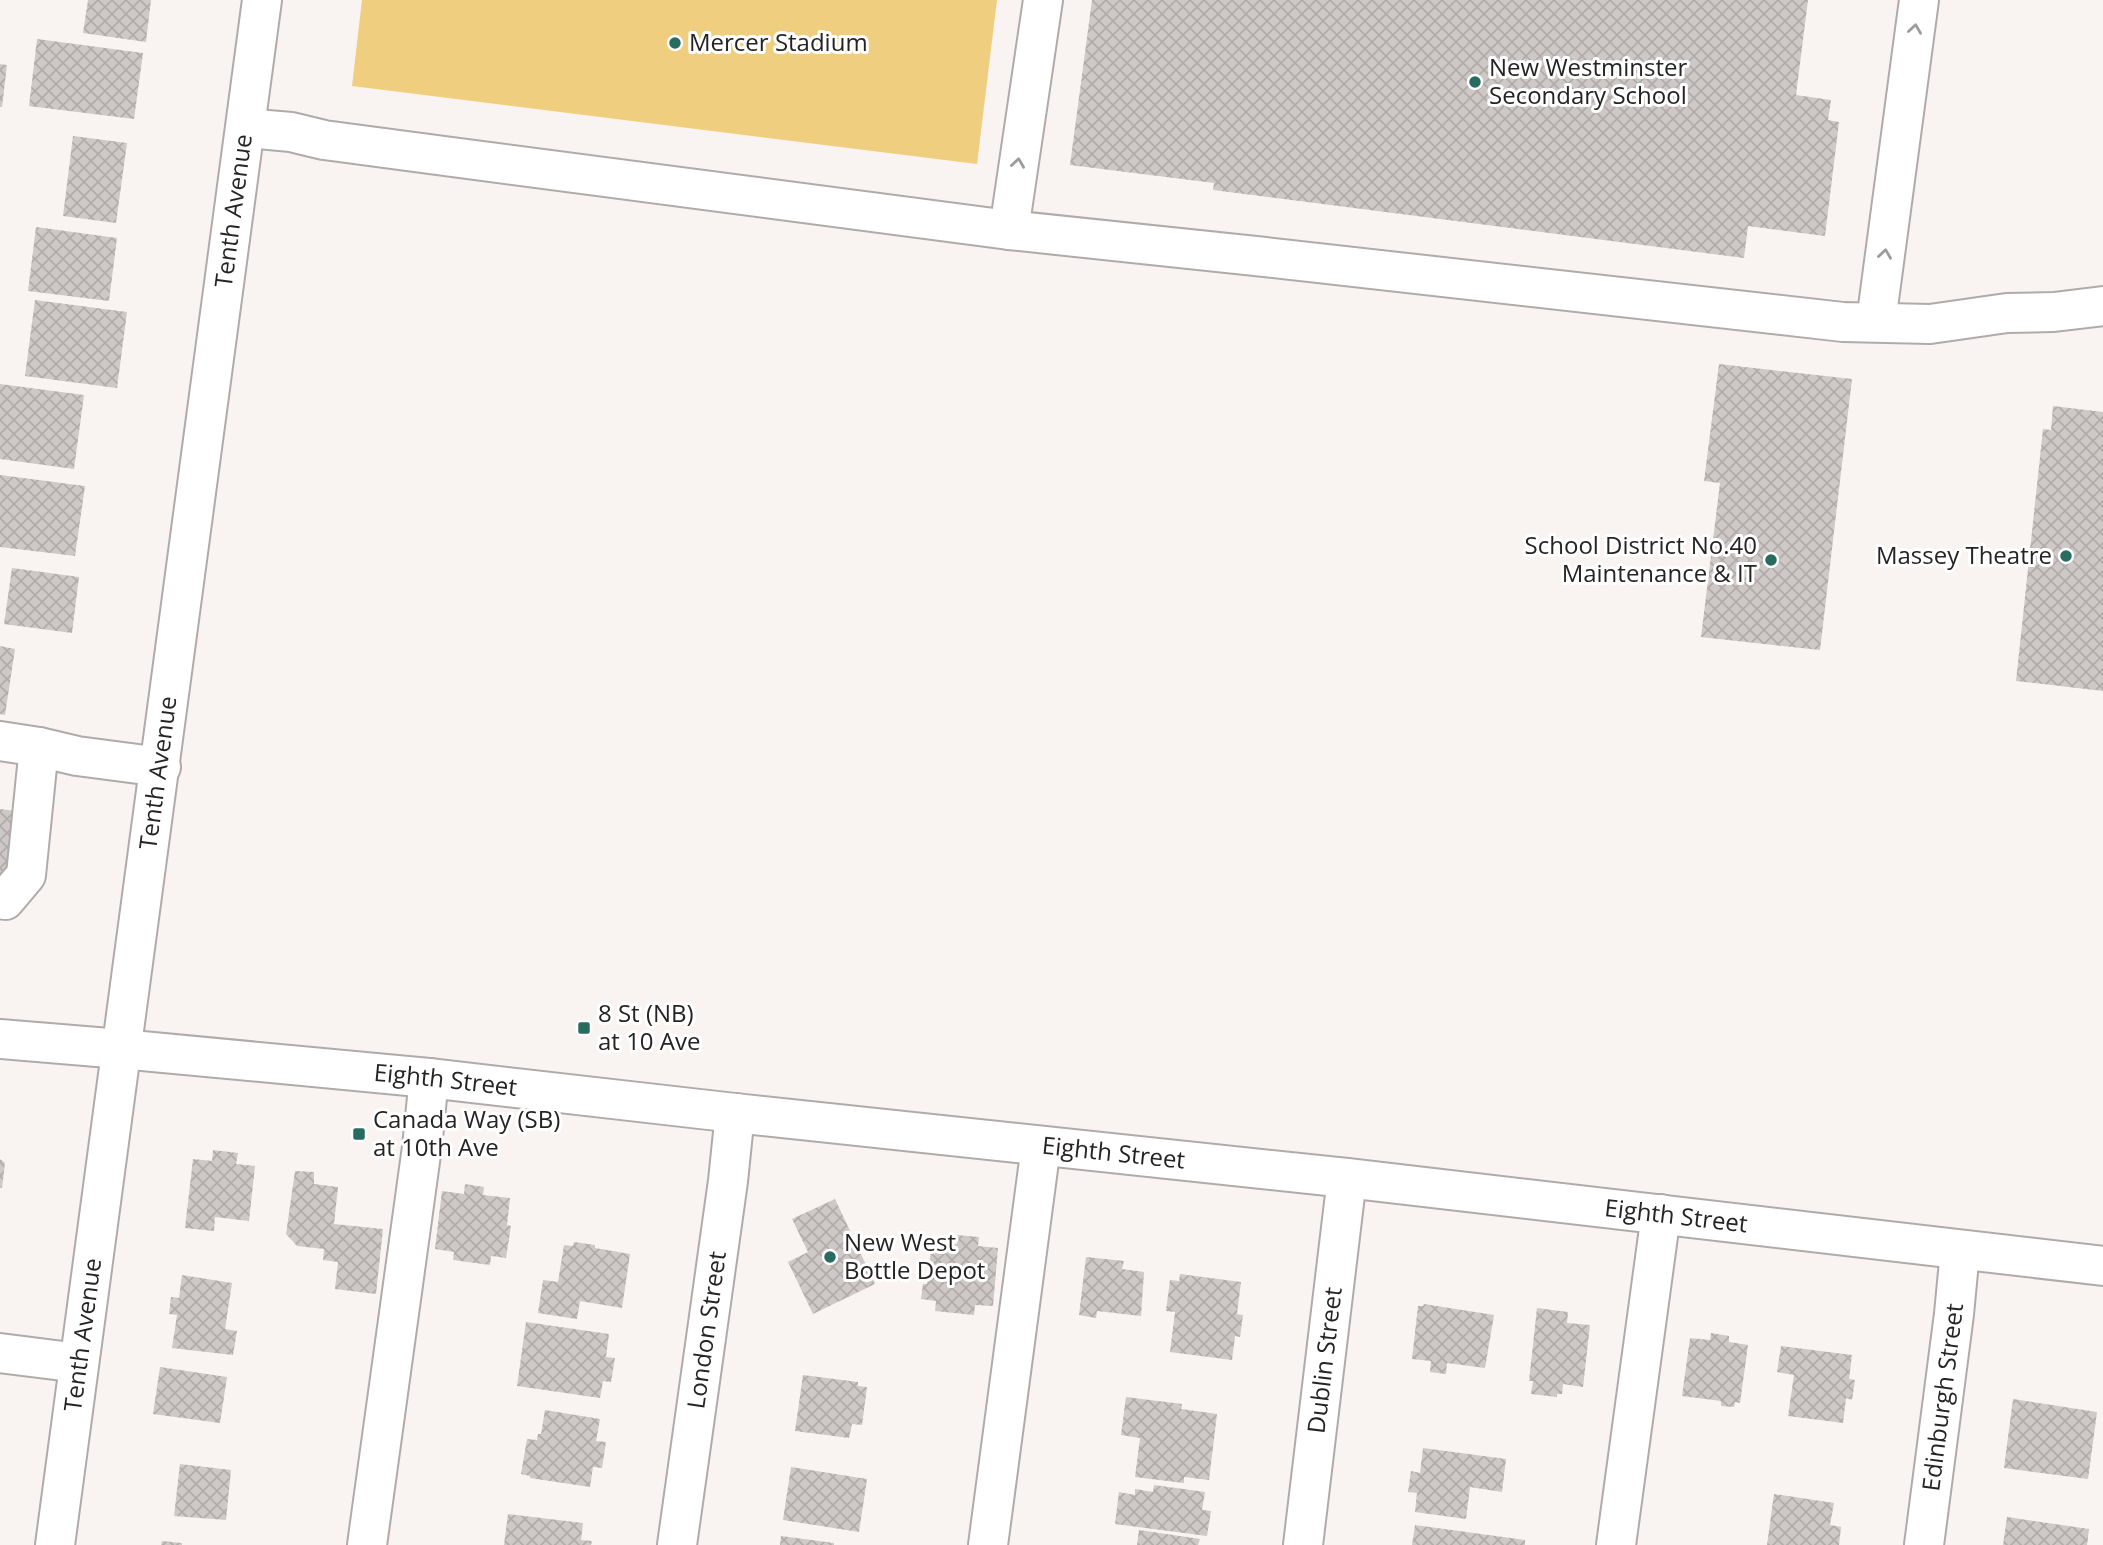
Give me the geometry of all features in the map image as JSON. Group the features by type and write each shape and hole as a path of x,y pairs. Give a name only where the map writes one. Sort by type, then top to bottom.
{"street":[{"name":"Tenth Avenue","path":"55,1545 262,0"},
{"path":"1009,230 1042,0"},
{"path":"1876,322 1919,0"},
{"path":"246,128 1009,230 1843,322 1930,324 2007,313 2054,312 2103,306"},
{"path":"0,899 5,900 26,876 11,749 161,767"},
{"name":"Eighth Street","path":"0,1039 429,1078 1347,1178 2103,1266"},
{"path":"367,1545 422,1147 429,1078"},
{"name":"London Street","path":"677,1545 728,1181 735,1113"},
{"path":"989,1545 1041,1146"},
{"name":"Dublin Street","path":"1303,1545 1347,1178"},
{"path":"1616,1545 1661,1214"},
{"name":"Edinburgh Street","path":"1924,1545 1960,1251"},
{"path":"0,1353 79,1363"}],"shaded area":[{"name":"Mercer Stadium","path":"362,0 997,0 977,164 352,86"}],"building":[{"path":"88,0 151,0 146,42 83,33"},
{"name":"New Westminster Secondary School","path":"1092,0 1808,0 1796,95 1831,100 1828,120 1839,122 1825,236 1748,226 1744,258 1213,190 1214,183 1070,165"},
{"path":"37,39 143,53 134,119 29,106"},
{"path":"0,64 7,65 2,107 0,107"},
{"path":"73,136 127,143 116,223 63,216"},
{"path":"36,227 117,238 109,301 28,291"},
{"path":"35,300 127,312 117,388 25,376"},
{"name":"School District No.40 Maintenance & IT","path":"1719,364 1852,379 1820,650 1701,637 1720,483 1704,481"},
{"path":"0,384 84,395 74,469 0,459"},
{"name":"Massey Theatre","path":"2053,406 2103,412 2103,691 2016,681 2043,429 2051,430"},
{"path":"0,475 85,486 75,556 0,547"},
{"path":"12,568 79,577 72,633 4,624"},
{"path":"0,646 15,649 5,715 0,714"},
{"path":"0,809 15,811 7,878 0,877"},
{"path":"213,1150 238,1153 236,1164 255,1166 249,1221 215,1217 214,1231 185,1228 193,1159 212,1161"},
{"path":"0,1159 5,1163 2,1188 0,1188"},
{"path":"295,1171 314,1172 314,1184 338,1187 334,1224 383,1229 376,1294 335,1289 338,1262 323,1260 324,1249 297,1246 286,1234"},
{"path":"465,1184 484,1187 483,1195 510,1198 507,1225 511,1226 506,1258 491,1256 490,1265 453,1260 454,1252 435,1249 442,1191 464,1194"},
{"name":"New West Bottle Depot","path":"835,1199 875,1284 813,1314 788,1262 808,1252 792,1219"},
{"path":"957,1235 979,1237 978,1246 998,1248 993,1306 975,1305 974,1315 935,1311 936,1301 921,1299 923,1284 927,1284 932,1242 957,1244"},
{"path":"574,1242 630,1254 622,1308 580,1301 577,1319 538,1313 543,1280 558,1282 564,1245 573,1246"},
{"path":"1086,1257 1124,1261 1122,1269 1144,1272 1141,1316 1097,1311 1096,1318 1079,1315"},
{"path":"1180,1274 1241,1282 1237,1314 1243,1315 1240,1337 1235,1336 1232,1360 1170,1352 1175,1312 1166,1311 1170,1280 1179,1281"},
{"path":"182,1275 232,1283 225,1329 237,1331 233,1355 172,1348 177,1315 169,1314 171,1297 179,1298"},
{"path":"1424,1304 1494,1315 1485,1368 1447,1363 1446,1374 1430,1372 1431,1361 1412,1359 1418,1306"},
{"path":"1537,1308 1568,1312 1567,1323 1590,1325 1583,1387 1563,1384 1562,1394 1557,1394 1557,1397 1531,1394 1533,1381 1529,1381"},
{"path":"526,1322 609,1334 606,1357 615,1358 611,1382 603,1381 600,1398 517,1386"},
{"path":"1711,1333 1729,1336 1729,1342 1748,1345 1740,1403 1735,1402 1734,1407 1721,1406 1721,1401 1682,1396 1690,1338 1710,1340"},
{"path":"1781,1346 1852,1355 1849,1379 1855,1380 1852,1400 1846,1398 1843,1423 1788,1416 1794,1375 1777,1372"},
{"path":"160,1367 227,1377 220,1423 153,1414"},
{"path":"803,1375 858,1382 858,1386 867,1387 862,1425 852,1424 849,1438 795,1431"},
{"path":"1126,1397 1182,1404 1181,1409 1217,1414 1209,1480 1184,1477 1184,1483 1135,1477 1140,1438 1121,1435"},
{"path":"2013,1399 2097,1412 2088,1479 2004,1468"},
{"path":"545,1410 600,1419 596,1441 606,1442 602,1468 593,1467 590,1487 530,1478 521,1474 527,1439 537,1440 538,1434 541,1434"},
{"path":"1423,1448 1506,1459 1502,1492 1470,1487 1466,1519 1415,1512 1417,1493 1408,1492 1411,1471 1420,1473"},
{"path":"180,1464 231,1470 226,1520 174,1516"},
{"path":"791,1467 867,1479 859,1532 783,1520"},
{"path":"1154,1485 1205,1492 1202,1510 1211,1511 1207,1536 1115,1524 1119,1492 1135,1495 1135,1489 1153,1492"},
{"path":"1774,1494 1834,1503 1830,1525 1841,1527 1839,1545 1767,1545"},
{"path":"508,1514 583,1523 581,1540 592,1541 591,1545 504,1545"},
{"path":"2007,1517 2089,1529 2087,1545 2003,1545"},
{"path":"1415,1525 1525,1540 1525,1545 1412,1545"},
{"path":"1139,1530 1200,1539 1198,1545 1137,1545"},
{"path":"781,1536 834,1543 834,1545 780,1545"},
{"path":"162,1541 182,1543 182,1545 161,1545"}],"place":[{"name":"Mercer Stadium","path":"675,43"},
{"name":"New Westminster Secondary School","path":"1475,82"},
{"name":"Massey Theatre","path":"2066,556"},
{"name":"School District No.40 Maintenance & IT","path":"1771,560"},
{"name":"8 St (NB) at 10 Ave","path":"584,1028"},
{"name":"Canada Way (SB) at 10th Ave","path":"359,1134"},
{"name":"New West Bottle Depot","path":"830,1257"}]}
